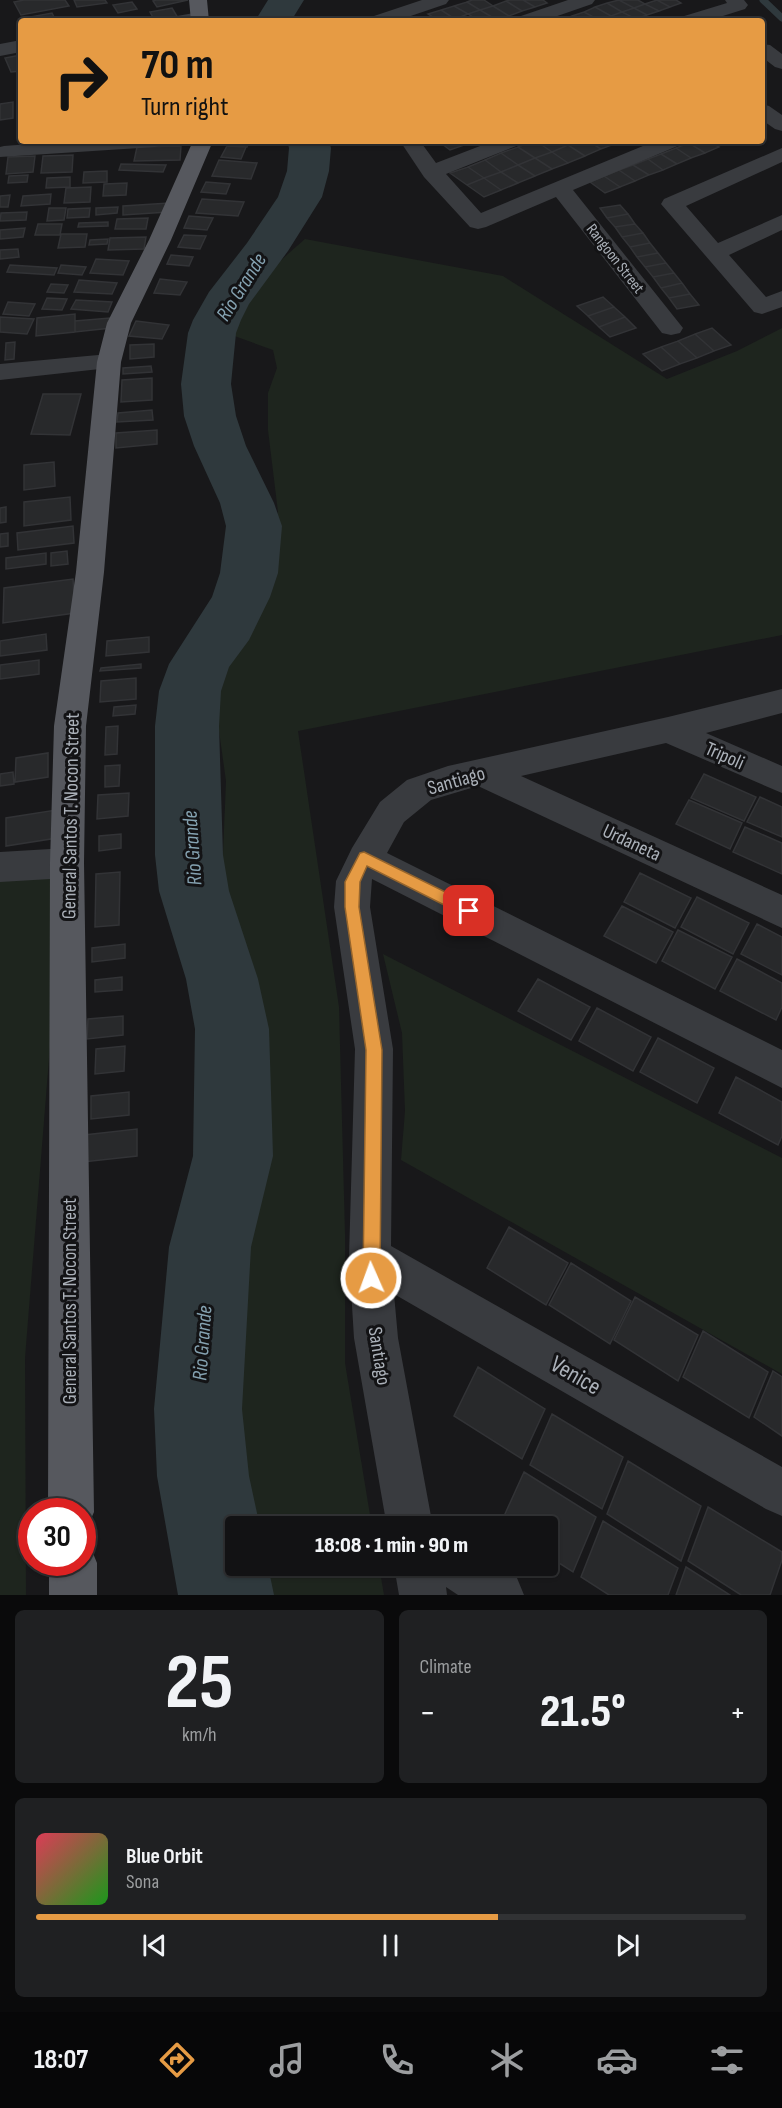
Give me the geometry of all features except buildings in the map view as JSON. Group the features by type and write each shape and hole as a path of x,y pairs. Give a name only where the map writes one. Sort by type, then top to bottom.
{"main road":[{"name":"General Santos T. Nocon Street","path":"71,1498 67,864 70,726 90,572 109,362 119,323 160,240 202,144"},
{"path":"72,1576 73,1595"}],"street":[{"path":"371,0 375,18"},
{"path":"385,18 440,0"},
{"path":"534,18 586,0"},
{"path":"696,18 737,3"},
{"path":"0,50 18,47"},
{"path":"769,48 782,63"},
{"path":"765,112 782,125"},
{"path":"4,152 113,144"},
{"path":"412,144 432,172 478,222 666,144"},
{"path":"432,172 504,144"},
{"path":"772,303 715,253 672,204 782,154"},
{"name":"Rangoon Street","path":"560,188 671,328"},
{"path":"715,253 782,222"},
{"path":"0,372 109,362"},
{"name":"Santiago","path":"408,1516 376,1338 370,1257 374,1050 352,907 352,882 392,812 419,790 448,779 668,730 782,701"},
{"name":"Tripoli","path":"668,730 782,780"},
{"name":"Urdaneta","path":"481,772 782,912"},
{"path":"364,858 782,1070"},
{"path":"0,867 67,864"},
{"name":"Venice","path":"370,1257 782,1493"},
{"path":"420,1576 423,1595"},
{"path":"471,1576 500,1595"}],"shaded area":[{"path":"305,239 503,276 667,379 737,351 782,328 782,635 298,731 339,1007 345,1234 345,1363 370,1516 245,1516 226,1420 231,1339 243,1267 247,1191 260,1111 261,1059 253,1011 231,958 223,922 226,781 212,681 221,658 248,621 261,586 265,546 278,512 268,430 268,393 277,368 273,350 226,333 229,321 236,309 271,269"},
{"path":"50,851 52,1021 25,1358 26,1498 18,1498 18,1576 26,1576 26,1595 0,1595 0,855"},
{"path":"383,954 782,1158 782,1374 401,1160 405,1111 402,1033"},
{"path":"261,1576 381,1576 384,1595 266,1595"}],"waterway":[{"name":"Rio Grande","path":"275,18 286,0"},
{"path":"763,0 782,18"},
{"name":"Rio Grande","path":"226,1595 203,1476 198,1409 210,1247 233,1156 232,1029 222,979 194,891 189,855 187,726 190,691 199,664 213,641 228,624 241,597 249,573 254,526 247,503 220,446 210,416 206,384 212,333 217,320 226,302 265,251 300,197 308,171 309,144"}],"route":[{"path":"371,1278 374,1050 352,907 352,882 364,858 469,911"}]}
